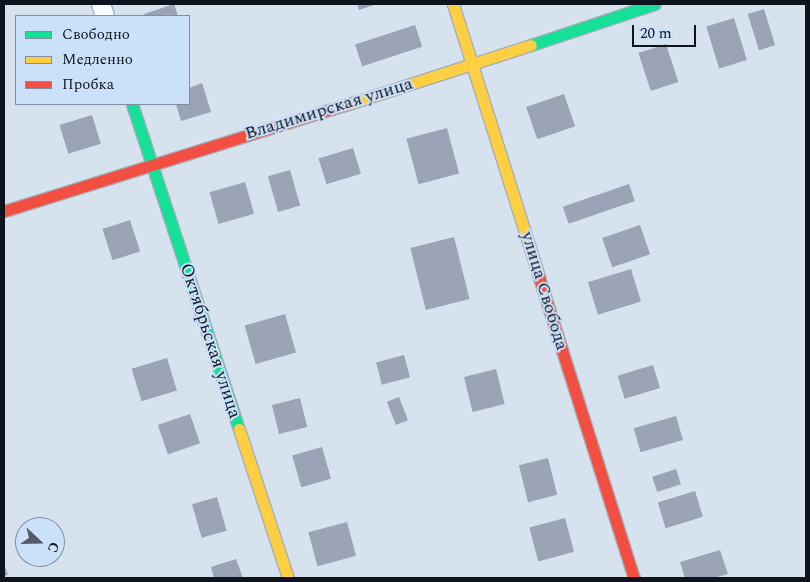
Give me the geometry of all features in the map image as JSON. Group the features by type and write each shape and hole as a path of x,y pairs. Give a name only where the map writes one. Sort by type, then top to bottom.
{"street":[{"name":"улица Свобода","path":"453,4 634,578"},
{"name":"Владимирская улица","path":"4,211 473,65 654,4"},
{"name":"Октябрьская улица","path":"132,105 288,578"}],"building":[{"path":"174,4 178,15 144,15"},
{"path":"357,4 377,4 359,10"},
{"path":"764,9 775,45 759,50 748,14"},
{"path":"734,18 747,60 719,69 706,26"},
{"path":"415,25 422,47 362,66 355,44"},
{"path":"666,44 678,82 651,91 638,53"},
{"path":"202,83 211,112 181,121 176,105 190,105 190,88"},
{"path":"564,94 575,126 537,139 526,107"},
{"path":"92,115 101,144 68,154 59,125"},
{"path":"447,128 459,173 419,184 406,139"},
{"path":"353,148 361,174 326,184 319,159"},
{"path":"290,170 300,206 278,212 268,176"},
{"path":"245,182 254,214 219,224 209,192"},
{"path":"629,184 635,201 569,224 563,207"},
{"path":"130,220 140,251 113,260 102,229"},
{"path":"640,225 650,254 612,267 602,238"},
{"path":"454,237 469,299 426,310 410,248"},
{"path":"631,269 641,302 598,315 588,282"},
{"path":"285,314 296,352 256,364 245,326"},
{"path":"404,355 410,377 382,385 376,363"},
{"path":"167,358 177,391 142,401 132,369"},
{"path":"653,365 660,388 625,399 618,376"},
{"path":"496,369 505,404 473,412 464,377"},
{"path":"399,397 408,420 396,425 387,402"},
{"path":"300,398 307,427 279,434 272,405"},
{"path":"190,414 200,443 168,454 158,425"},
{"path":"676,416 683,440 641,452 634,428"},
{"path":"322,447 331,479 301,487 292,456"},
{"path":"548,458 557,495 528,502 519,465"},
{"path":"676,469 681,484 657,492 652,477"},
{"path":"695,491 703,517 666,528 658,502"},
{"path":"217,497 227,531 202,538 192,504"},
{"path":"565,518 574,552 538,561 529,528"},
{"path":"347,522 356,556 317,566 308,532"},
{"path":"720,550 728,574 714,578 685,578 680,562"},
{"path":"236,559 243,578 214,578 211,567"},
{"path":"4,564 8,575 4,576"}],"traffic: fast":[{"path":"531,45 654,4"},
{"path":"132,105 239,429"}],"traffic: slow":[{"path":"453,4 538,274"},
{"path":"345,105 531,45"},
{"path":"239,429 288,578"}],"traffic: jam":[{"path":"4,211 345,105"},
{"path":"538,274 634,578"}]}
